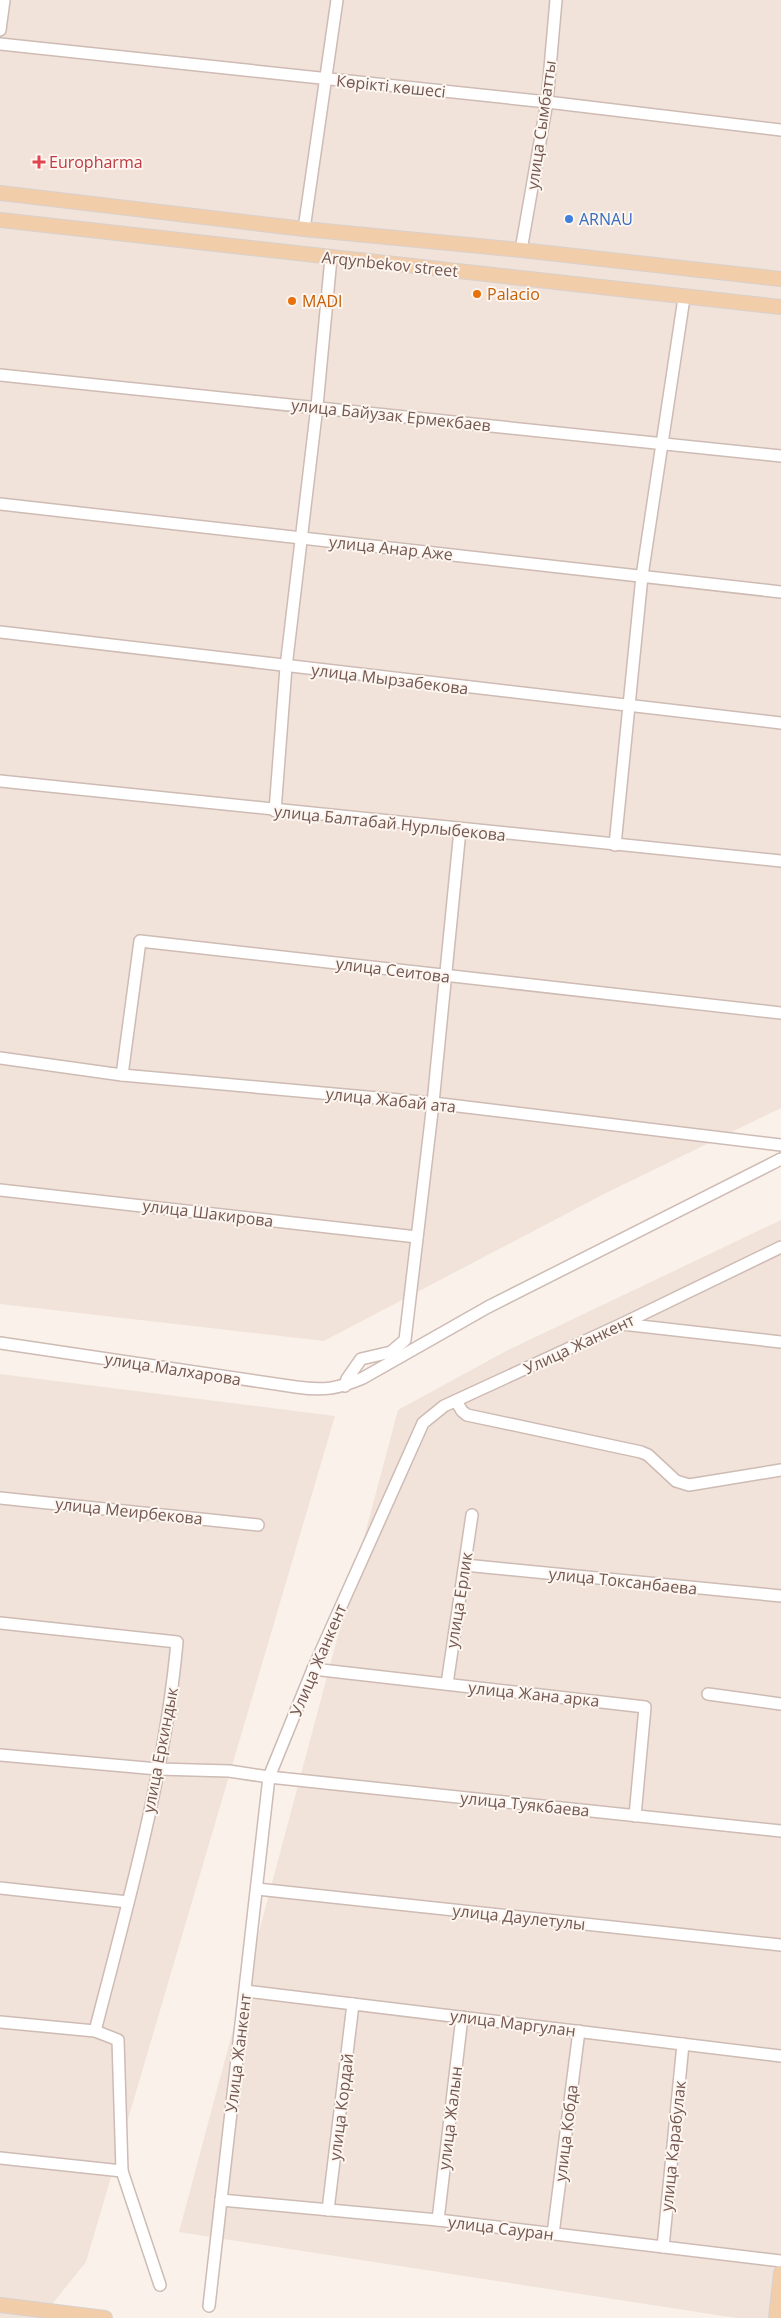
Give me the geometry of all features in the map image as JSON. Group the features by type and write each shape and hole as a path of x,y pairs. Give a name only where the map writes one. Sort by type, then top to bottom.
{"main road":[{"name":"Arqynbekov street","path":"0,193 304,229 522,250 781,279"},
{"name":"Arqynbekov street","path":"0,220 684,298 781,307"},
{"path":"776,2318 781,2274"},
{"path":"0,2305 105,2318"}],"street":[{"path":"0,30 4,0"},
{"path":"304,229 338,0"},
{"name":"улица Сымбатты","path":"522,250 547,102 556,0"},
{"name":"Көрікті көшесі","path":"0,44 547,102 781,130"},
{"path":"275,811 286,667 317,406 331,258"},
{"path":"615,845 642,576 684,298"},
{"name":"улица Байузак Ермекбаев","path":"0,375 317,406 781,456"},
{"name":"улица Анар Аже","path":"0,504 781,592"},
{"name":"улица Мырзабекова","path":"0,632 629,707 781,723"},
{"name":"улица Балтабай Нурлыбекова","path":"0,782 781,861"},
{"path":"345,1386 347,1379 361,1359 391,1352 405,1340 433,1103 460,830"},
{"name":"улица Сеитова","path":"122,1075 140,941 781,1013"},
{"name":"улица Жабай ата","path":"0,1058 122,1075 433,1103 781,1145"},
{"name":"улица Малхарова","path":"0,1343 320,1390 345,1386 364,1378 488,1307 781,1160"},
{"name":"улица Шакирова","path":"0,1190 416,1237"},
{"name":"Улица Жанкент","path":"209,2306 270,1777 313,1669 422,1423 432,1414 456,1401 781,1247"},
{"path":"622,1324 781,1342"},
{"path":"456,1401 462,1412 467,1415 641,1452 648,1455 681,1484 697,1485 781,1470"},
{"name":"улица Меирбекова","path":"0,1498 258,1525"},
{"name":"улица Ерлик","path":"447,1684 472,1516"},
{"name":"улица Токсанбаева","path":"465,1565 781,1596"},
{"name":"улица Еркиндык","path":"0,1623 177,1642 173,1689 158,1769 128,1902 95,2030"},
{"name":"улица Жана арка","path":"313,1669 645,1707 635,1816"},
{"path":"708,1694 781,1704"},
{"name":"улица Туякбаева","path":"0,1755 158,1769 228,1771 781,1831"},
{"path":"0,1888 128,1902"},
{"name":"улица Даулетулы","path":"257,1889 781,1945"},
{"name":"улица Маргулан","path":"246,1991 781,2056"},
{"name":"улица Кордай","path":"328,2210 353,2004"},
{"name":"улица Жалын","path":"438,2220 462,2017"},
{"path":"0,2022 95,2030 118,2040 122,2171 160,2286"},
{"name":"улица Кобда","path":"553,2234 579,2031"},
{"name":"улица Карабулак","path":"663,2247 683,2044"},
{"path":"0,2158 122,2171"},
{"name":"улица Сауран","path":"221,2200 438,2220 781,2261"}],"shaded area":[{"path":"0,0 781,0 781,1108 604,1194 324,1341 0,1304"},
{"path":"781,1220 781,2318 736,2318 179,2232 398,1410 508,1350"},
{"path":"0,1374 335,1416 86,2262 41,2318 0,2318"}],"place":[{"name":"Europharma","path":"39,162"},
{"name":"ARNAU","path":"569,219"},
{"name":"Palacio","path":"477,294"},
{"name":"MADI","path":"292,301"}]}
